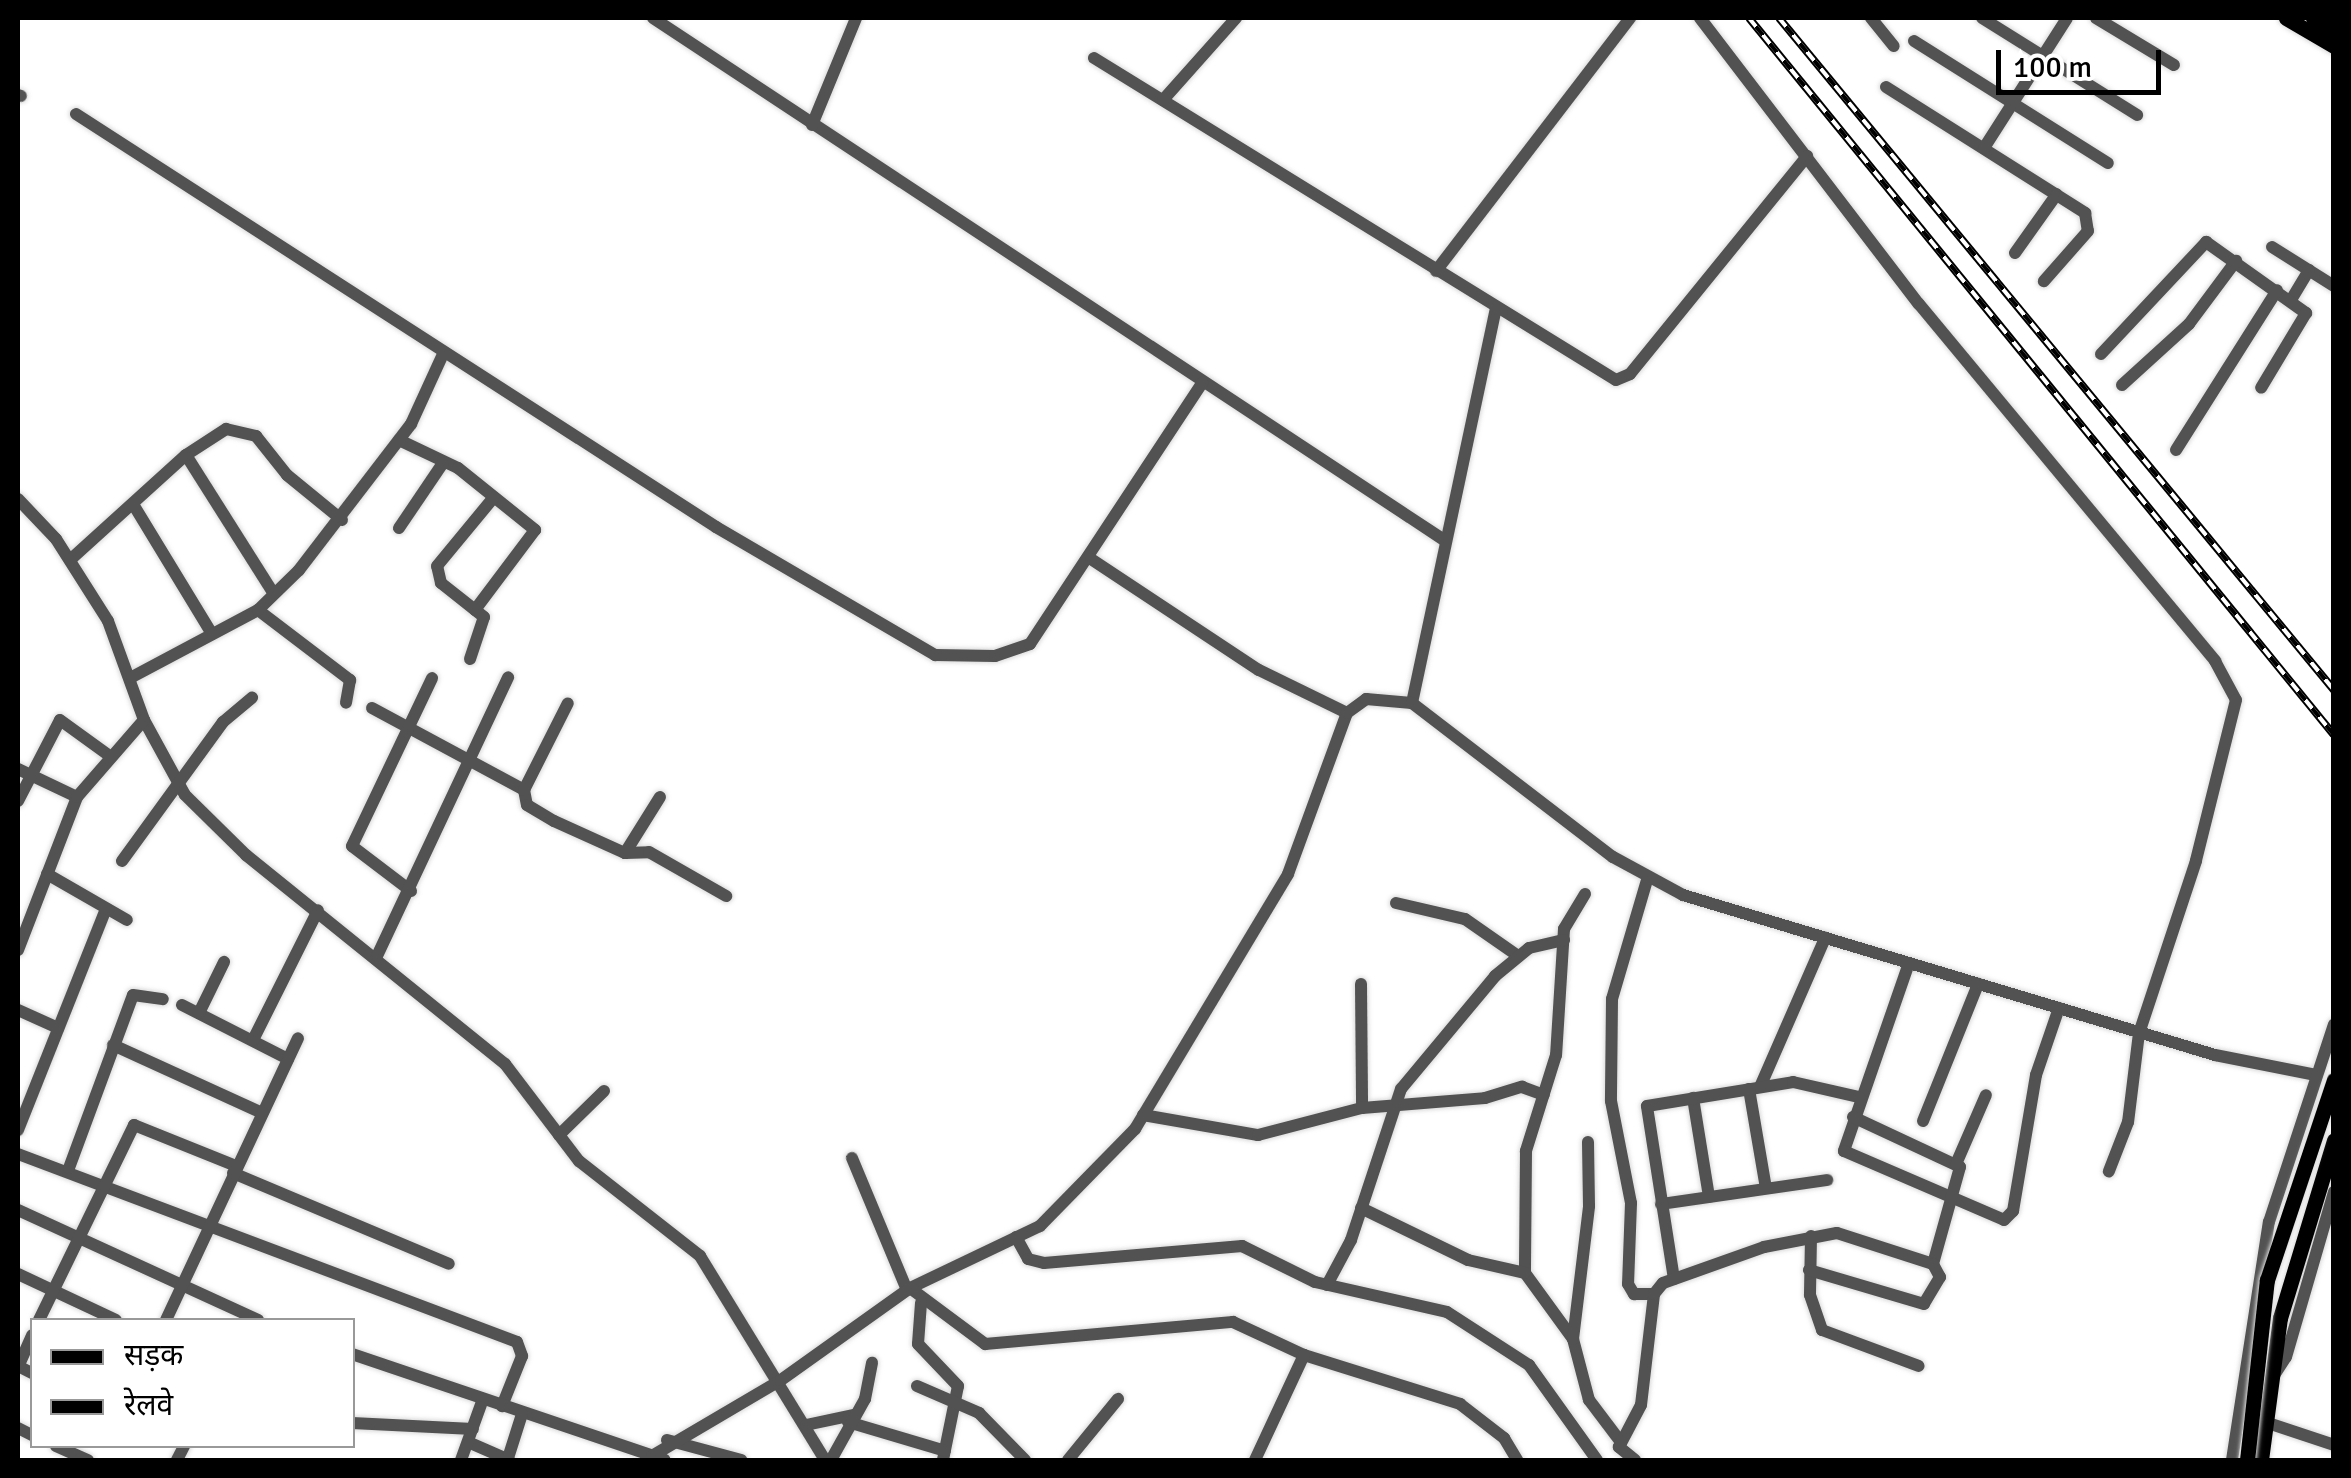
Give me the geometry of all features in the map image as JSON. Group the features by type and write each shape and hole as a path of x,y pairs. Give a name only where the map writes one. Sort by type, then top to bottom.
{"main road":[{"path":"2286,18 2334,46"},
{"path":"2314,18 2334,30"},
{"path":"2247,1460 2267,1280 2334,1080"},
{"path":"2260,1460 2270,1382 2301,1238 2334,1140"}],"street":[{"path":"653,18 1444,540"},
{"path":"812,125 856,18"},
{"path":"1163,100 1236,18"},
{"path":"1436,271 1630,18"},
{"path":"1700,18 2014,423 2215,662 2236,700 2141,1033 2128,1122 2109,1171"},
{"path":"1982,18 2137,115"},
{"path":"1984,148 2067,18"},
{"path":"2096,18 2174,65"},
{"path":"1874,19 1894,46"},
{"path":"1914,42 2108,163"},
{"path":"1094,58 1608,377 1623,378 1807,156"},
{"path":"1886,88 2057,194 2090,224 2044,281"},
{"path":"76,114 915,649 955,656 1016,652 1042,631 1202,383"},
{"path":"2015,252 2057,194"},
{"path":"2101,354 2202,243 2236,261 2308,316 2261,388"},
{"path":"2272,247 2334,286"},
{"path":"2122,385 2189,324 2236,261"},
{"path":"2291,300 2309,270"},
{"path":"2176,450 2277,290"},
{"path":"1412,703 1496,309"},
{"path":"132,677 258,610 342,520 399,440 444,352"},
{"path":"70,560 217,431 250,432 342,520"},
{"path":"399,440 494,496 536,537 475,610"},
{"path":"186,455 272,591"},
{"path":"399,528 443,463"},
{"path":"470,660 485,622 440,583 437,566 494,496"},
{"path":"18,499 70,560 132,677 144,720 176,782 216,828 505,1064 579,1161 700,1256 828,1460"},
{"path":"133,504 212,634"},
{"path":"1091,559 1259,670 1347,713"},
{"path":"258,610 350,680 346,703"},
{"path":"377,956 411,891 508,676"},
{"path":"411,891 352,846 432,678"},
{"path":"355,1355 484,1398 625,1454 658,1458 667,1440 781,1380 911,1288 1047,1220 1144,1114 1288,874 1347,713 1384,696 1412,703 1648,880 2141,1033 2316,1075"},
{"path":"122,862 176,782 252,698"},
{"path":"568,703 524,790 527,805 625,853 648,852 726,896"},
{"path":"372,708 524,790"},
{"path":"18,802 24,772 62,720 108,754"},
{"path":"18,950 76,797 108,754 144,720"},
{"path":"24,772 76,797"},
{"path":"625,853 660,797"},
{"path":"47,874 127,920"},
{"path":"1648,880 1612,998 1611,1101 1630,1203 1628,1284 1634,1294 1654,1294 1674,1279 1811,1236 1848,1234 1932,1264 1940,1277 1924,1304 1809,1270"},
{"path":"1574,1338 1525,1273 1526,1151 1556,1055 1564,940 1585,894"},
{"path":"1396,903 1465,919 1518,956"},
{"path":"18,1130 106,910"},
{"path":"253,1040 318,910"},
{"path":"1766,1188 1755,1088 1825,938"},
{"path":"1327,1285 1361,1208 1392,1105 1518,956 1564,940"},
{"path":"199,1013 224,962"},
{"path":"1909,963 1853,1117 1845,1154 1951,1203 2012,1216 2036,1074 2059,1008"},
{"path":"1361,984 1362,1108"},
{"path":"1923,1121 1978,984"},
{"path":"69,1168 133,995 163,999"},
{"path":"182,1005 288,1059"},
{"path":"18,1010 58,1028"},
{"path":"2232,1460 2240,1377 2269,1222 2334,1024"},
{"path":"167,1318 298,1038"},
{"path":"114,1046 262,1114"},
{"path":"1674,1279 1646,1109 1800,1082 1860,1097"},
{"path":"1144,1114 1258,1135 1362,1108 1522,1087 1544,1095"},
{"path":"559,1135 604,1090"},
{"path":"1932,1264 1951,1203 1956,1164 1986,1095"},
{"path":"1694,1098 1709,1198"},
{"path":"1853,1117 1956,1164"},
{"path":"40,1318 136,1124 450,1264"},
{"path":"1588,1142 1590,1206 1574,1338 1589,1400 1634,1460"},
{"path":"18,1154 105,1180 210,1227 517,1342 522,1356 502,1406"},
{"path":"806,1425 850,1418 944,1456 954,1400 955,1381 918,1344 921,1303 852,1158"},
{"path":"1661,1204 1827,1180"},
{"path":"2240,1377 2270,1382 2286,1357 2334,1192"},
{"path":"1361,1208 1468,1260 1525,1273"},
{"path":"18,1210 246,1318"},
{"path":"1811,1236 1809,1270 1822,1330 1919,1366"},
{"path":"1014,1238 1028,1259 1044,1262 1242,1246 1327,1285 1447,1312 1484,1330 1529,1365 1597,1460"},
{"path":"18,1274 108,1318"},
{"path":"1620,1442 1645,1388 1654,1294"},
{"path":"921,1303 940,1308 986,1344 1216,1320 1304,1355 1460,1404 1504,1438 1517,1460"},
{"path":"18,1366 30,1339"},
{"path":"1255,1460 1304,1355"},
{"path":"828,1460 872,1363"},
{"path":"917,1386 979,1413 1025,1460"},
{"path":"462,1460 484,1398"},
{"path":"1068,1460 1118,1399"},
{"path":"355,1423 470,1436 509,1458 522,1414"},
{"path":"2265,1422 2334,1444"},
{"path":"667,1440 741,1460"},
{"path":"61,1448 88,1460"}],"railway":[{"path":"1749,18 2334,735"},
{"path":"1779,18 2334,690"}]}
